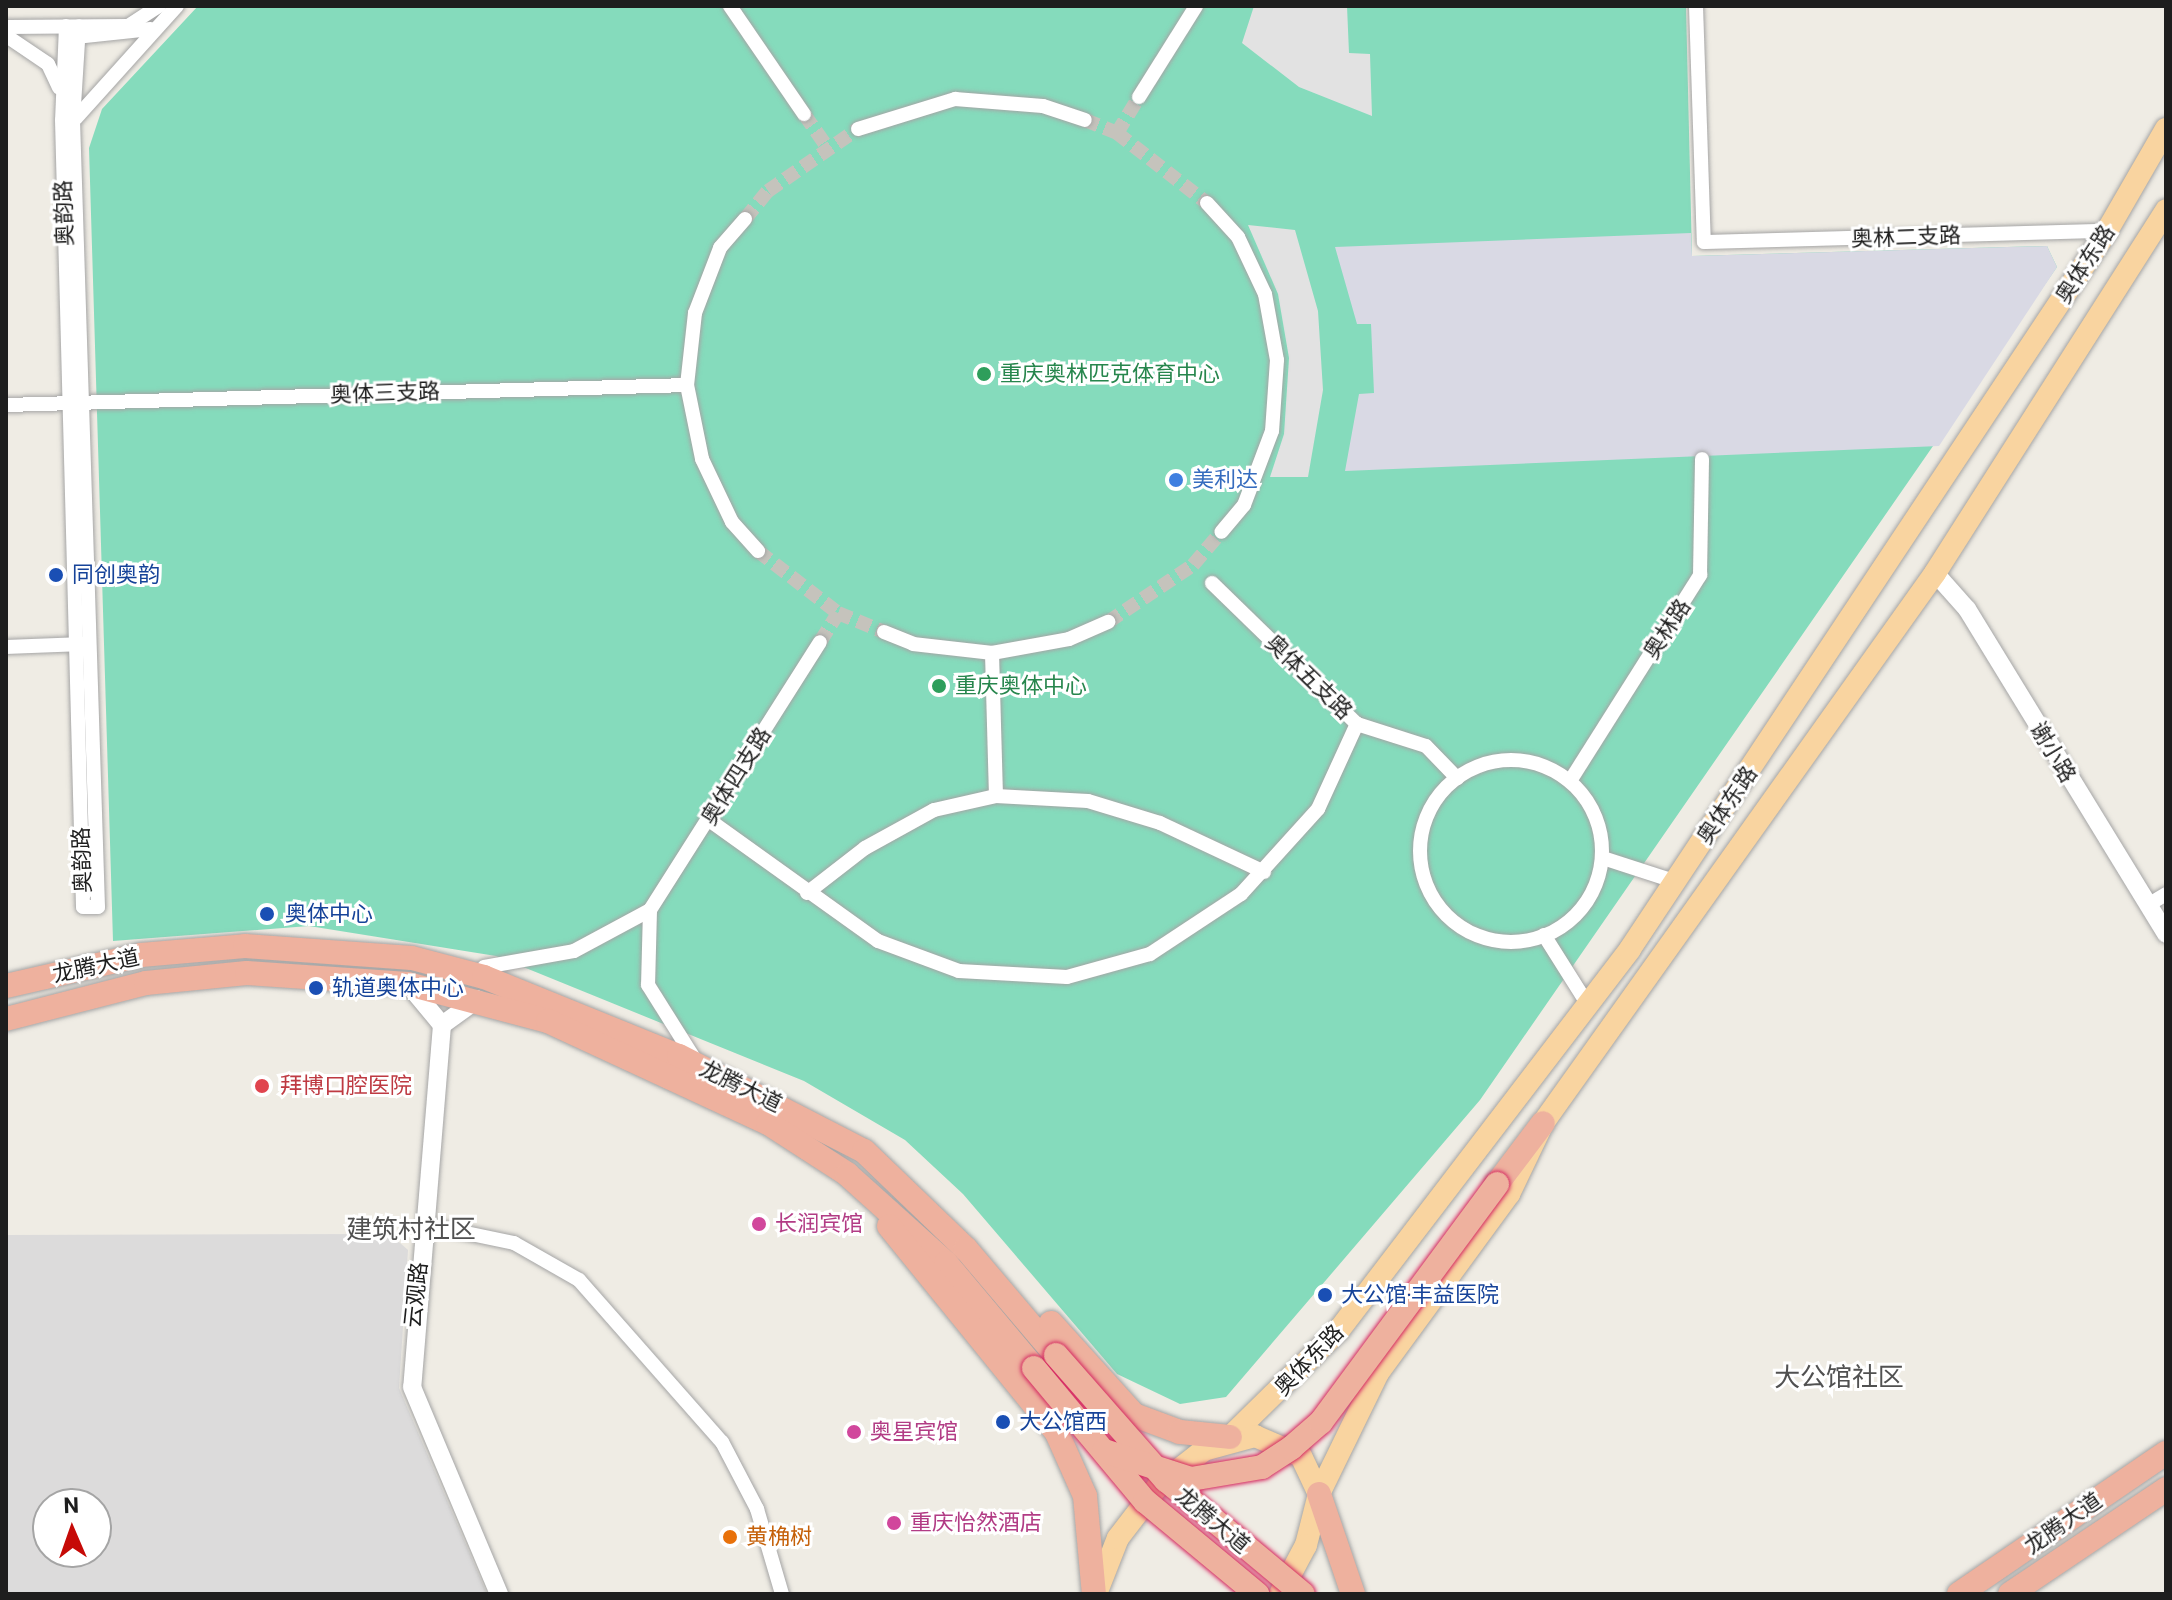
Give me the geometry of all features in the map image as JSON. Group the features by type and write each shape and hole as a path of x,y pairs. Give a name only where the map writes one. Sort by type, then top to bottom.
{"highway":[{"name":"龙腾大道","path":"6,986 141,955 245,946 412,958 553,1002 707,1069 864,1151 966,1249 1166,1480 1303,1594"},
{"path":"412,958 484,967 679,1043 784,1091 918,1181 1134,1415 1180,1432 1230,1437"},
{"name":"龙腾大道","path":"9,1020 146,983 247,973 408,984 478,999 671,1075 768,1123 847,1174 946,1263 1145,1501 1257,1594"},
{"path":"1104,1451 1191,1479 1262,1467 1291,1448 1321,1422 1543,1123"},
{"path":"847,1174 1057,1433 1085,1496 1095,1594"},
{"name":"龙腾大道","path":"1962,1591 2166,1453"},
{"name":"龙腾大道","path":"2010,1594 2166,1489"},
{"path":"1319,1494 1353,1594"}],"main road":[{"name":"奥体东路","path":"1095,1594 1118,1538 1158,1486 1230,1437 1339,1330 1588,1005 1677,882 2107,231 2166,129"},
{"name":"奥体东路","path":"1280,1594 1306,1545 1319,1494 1378,1373 1509,1194 1543,1123 1935,573 2166,210"},
{"path":"1230,1437 1281,1442 1313,1469 1319,1494"}],"street":[{"path":"7,33 72,31 135,24 159,6"},
{"path":"68,121 177,6"},
{"path":"730,6 804,114"},
{"path":"1139,97 1196,6"},
{"name":"奥林二支路","path":"1696,6 1704,242 2107,231"},
{"path":"72,31 128,36 159,25"},
{"name":"奥韵路","path":"72,31 68,121 76,402 84,644 98,907 83,907 84,644"},
{"path":"7,33 55,71 68,121"},
{"path":"858,129 955,99 1043,106 1085,120"},
{"path":"1207,203 1238,237 1265,294 1277,360 1272,431 1244,505 1221,532"},
{"path":"745,219 720,248 695,313 687,385 702,459 732,522 758,551"},
{"name":"奥体三支路","path":"6,405 687,385"},
{"name":"奥林路","path":"1570,781 1700,575 1702,459"},
{"name":"谢小路","path":"1935,573 1967,609 2166,934"},
{"name":"奥体五支路","path":"1212,583 1357,724 1426,746 1457,778"},
{"path":"884,632 913,644 992,653 1069,639 1108,622"},
{"name":"奥体四支路","path":"650,910 820,642"},
{"path":"6,647 84,644"},
{"path":"992,653 996,796"},
{"path":"709,820 878,941 959,971 1067,977 1150,954 1264,872 1318,809 1357,724"},
{"path":"1514,760 1570,781 1595,816 1603,858 1581,910 1544,935 1498,942 1469,932 1427,888 1423,828 1457,778 1514,760"},
{"path":"807,893 865,848 934,810 996,796 1088,801 1160,823 1264,872"},
{"path":"1603,858 1677,882"},
{"path":"2148,905 2166,894"},
{"path":"484,967 574,951 650,910 648,985 679,1043 707,1069"},
{"path":"1544,935 1588,1005"},
{"path":"408,984 442,1025 478,999"},
{"name":"云观路","path":"442,1025 423,1224 412,1387 499,1594"},
{"path":"423,1224 514,1243 579,1280 722,1442 757,1509 782,1594"},
{"name":"云观路","path":"481,1552 511,1594"}],"shaded area":[{"path":"1254,6 1347,6 1349,53 1370,54 1372,116 1299,87 1242,43"},
{"path":"1248,225 1295,230 1318,311 1323,390 1308,477 1270,477 1284,434 1289,358 1278,294"},
{"path":"1691,233 1692,256 2047,246 2057,267 1939,446 1345,471 1359,394 1374,393 1371,324 1357,324 1335,247"},
{"path":"390,1234 408,1250 399,1388 487,1594 6,1594 6,1235"}],"green space":[{"name":"重庆奥体中心","path":"198,6 1686,6 1692,256 2047,246 2057,267 1480,1100 1226,1397 1180,1404 1117,1374 963,1194 905,1140 804,1081 496,956 309,926 113,941 89,148 102,109"}],"tunnel":[{"path":"1117,133 1139,97"},
{"path":"804,114 827,147"},
{"path":"1085,120 1117,133 1207,203"},
{"path":"745,219 768,191 858,129"},
{"path":"1108,622 1193,565 1221,532"},
{"path":"758,551 838,613 884,632"},
{"path":"820,642 838,613"}],"place":[{"name":"重庆奥林匹克体育中心","path":"984,374"},
{"name":"美利达","path":"1176,480"},
{"name":"同创奥韵","path":"56,575"},
{"name":"重庆奥体中心","path":"939,686"},
{"name":"奥体中心","path":"267,914"},
{"name":"轨道奥体中心","path":"316,988"},
{"name":"拜博口腔医院","path":"262,1086"},
{"name":"长润宾馆","path":"759,1224"},
{"name":"大公馆‧丰益医院","path":"1325,1295"},
{"name":"大公馆西","path":"1003,1422"},
{"name":"奥星宾馆","path":"854,1432"},
{"name":"重庆怡然酒店","path":"894,1523"},
{"name":"黄桷树","path":"730,1537"}],"district":[{"name":"建筑村社区","path":"411,1230"},
{"name":"大公馆社区","path":"1839,1378"}]}
